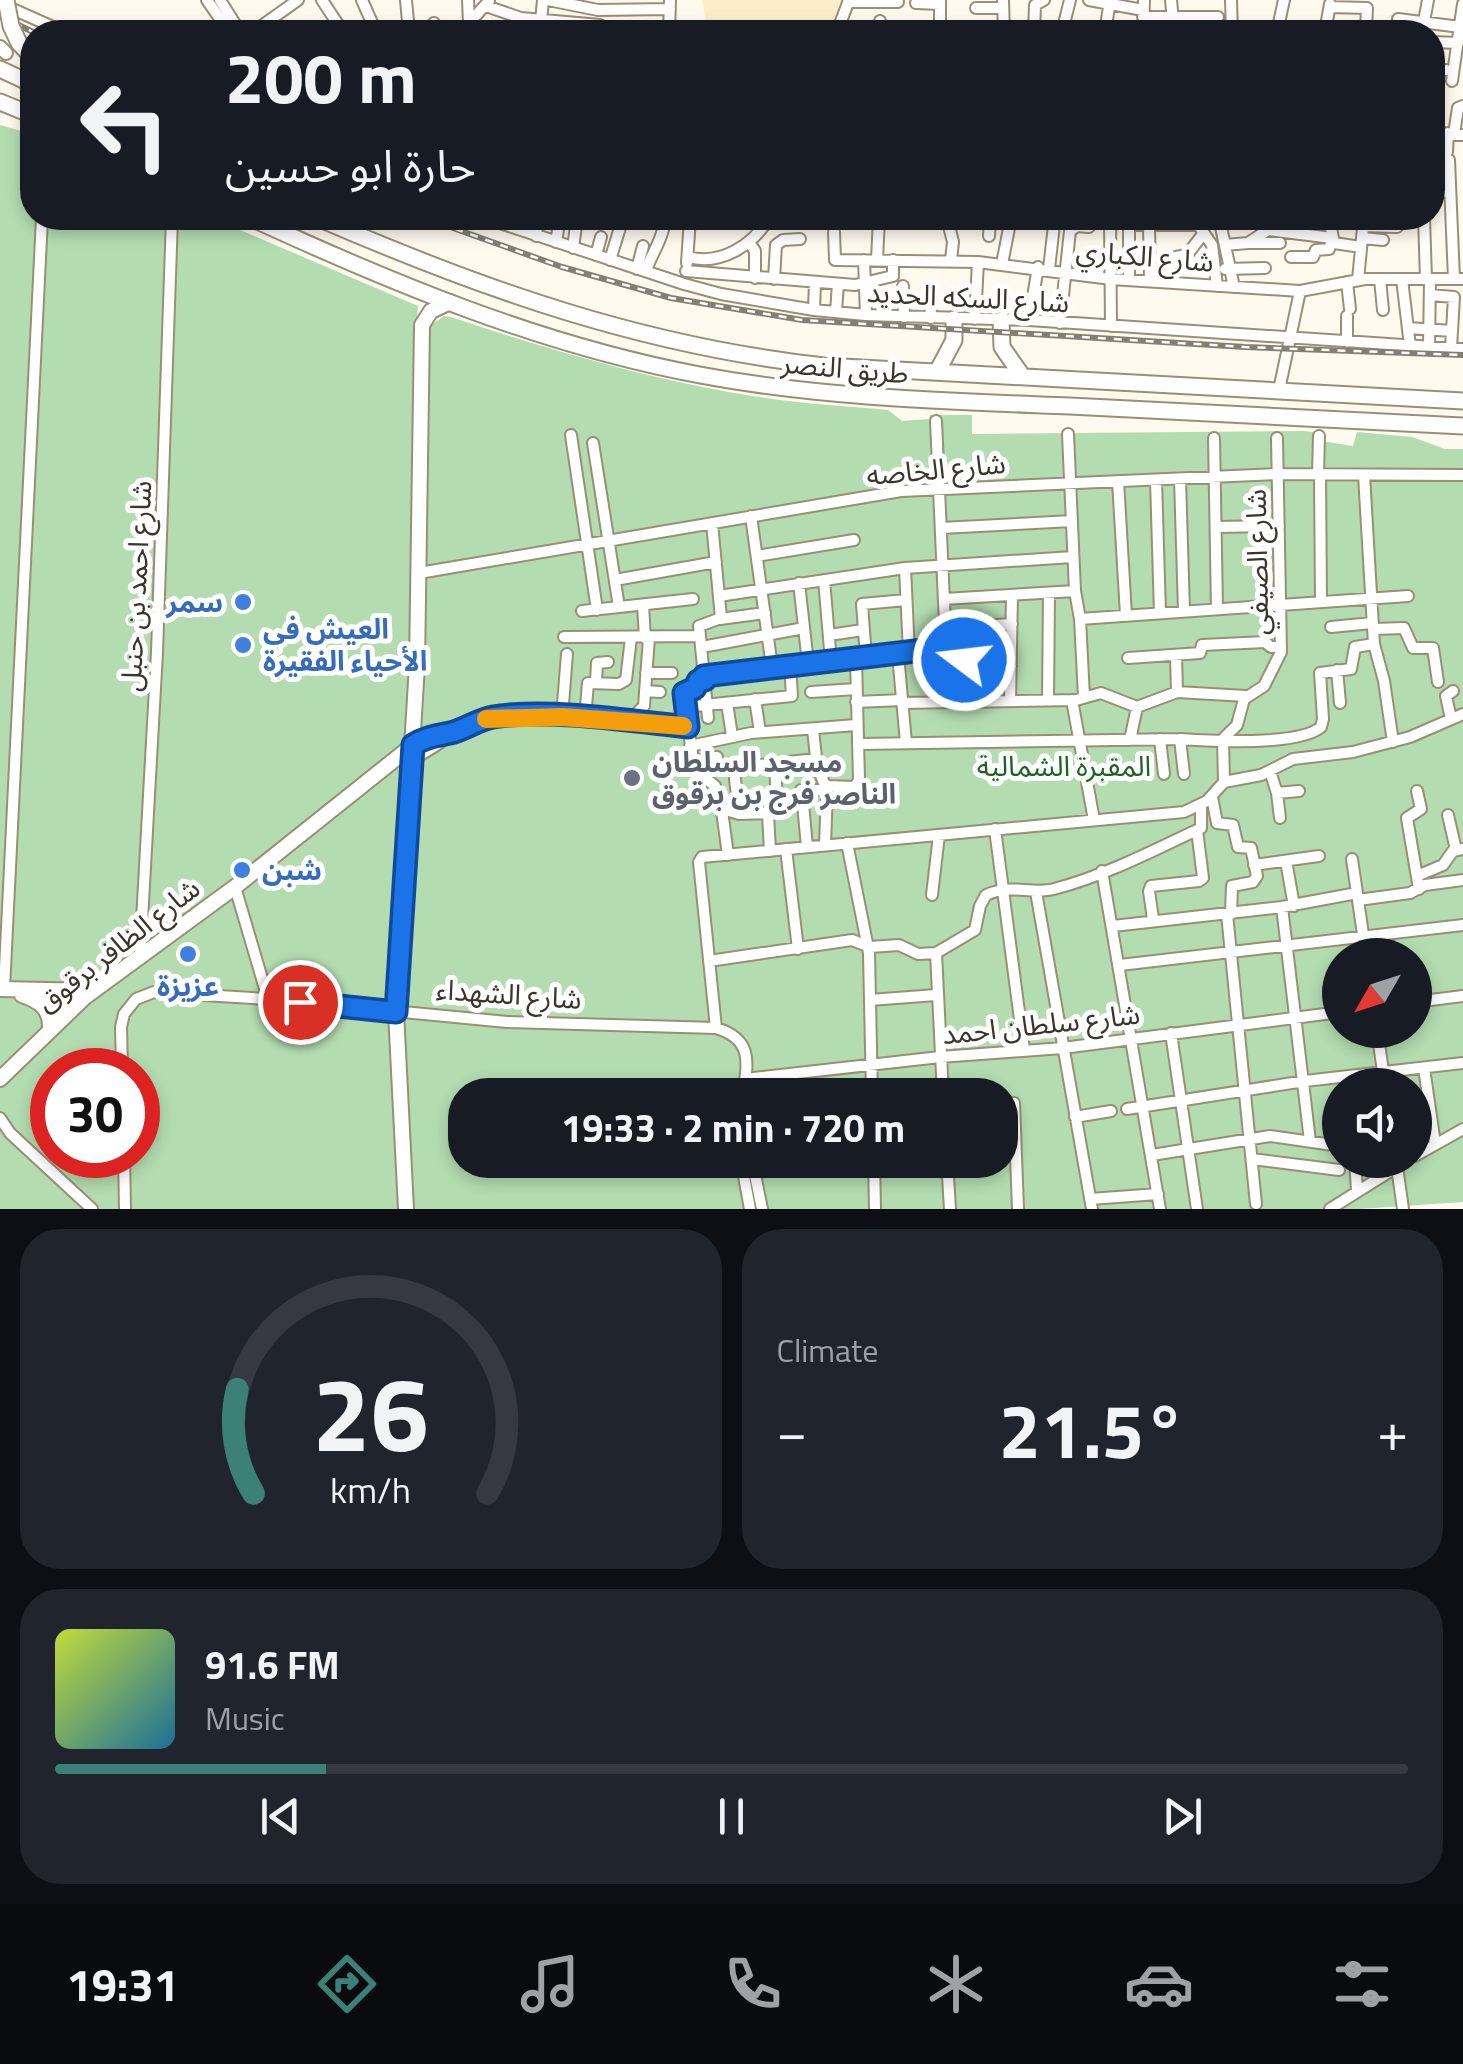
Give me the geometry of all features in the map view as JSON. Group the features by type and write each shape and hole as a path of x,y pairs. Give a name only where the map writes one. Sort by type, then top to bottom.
{"highway":[{"path":"3,1 20,42"},
{"name":"طريق النصر","path":"276,230 450,302 552,338 698,375 779,388 897,398 1463,426"},
{"path":"336,230 352,244 350,253 338,258"},
{"name":"طريق النصر","path":"349,230 583,319 710,350 824,366 1463,400"},
{"path":"484,314 475,298 486,284"},
{"path":"937,372 954,340 954,318"},
{"path":"1001,320 1001,343 1023,378"},
{"path":"1096,381 1110,391 1105,408"},
{"path":"1139,383 1134,391 1136,400 1150,410"}],"main road":[{"path":"406,1209 396,1012 413,751 422,326 430,311 450,302"},
{"name":"شارع الظافر برقوق","path":"0,1079 93,991 413,751"},
{"path":"2,989 93,991"},
{"path":"2,989 41,1003 50,1018 50,1029"}],"street":[{"path":"545,0 598,5 670,4"},
{"path":"1090,0 1172,16 1218,17"},
{"path":"1171,0 1172,20"},
{"path":"3,1 40,20"},
{"path":"849,1 898,2"},
{"path":"268,20 291,2"},
{"path":"916,3 940,2"},
{"path":"488,3 526,20"},
{"path":"1330,3 1366,8 1366,20"},
{"path":"976,8 1003,4"},
{"path":"1445,75 1449,76 1458,43 1463,4"},
{"path":"1445,27 1460,27"},
{"path":"1445,42 1458,43"},
{"path":"1459,279 1458,219 1450,191 1448,156 1458,107 1463,106"},
{"path":"1445,191 1450,191"},
{"path":"2,989 41,230"},
{"name":"شارع احمد بن حنبل","path":"140,956 158,625 172,230"},
{"name":"شارع السكه الحديد","path":"521,230 684,284 814,310 1457,349"},
{"path":"536,236 537,230"},
{"path":"556,242 558,230"},
{"path":"573,248 575,230"},
{"path":"610,260 619,230"},
{"path":"641,270 658,250 663,230"},
{"path":"684,284 689,230"},
{"path":"688,257 722,256 751,241 760,230"},
{"path":"877,260 881,230"},
{"path":"950,230 951,260"},
{"path":"990,230 990,236"},
{"path":"1002,264 1009,230"},
{"path":"1028,320 1053,230"},
{"path":"1060,323 1071,230"},
{"path":"1105,278 1109,230"},
{"path":"1129,230 1129,280"},
{"path":"1149,230 1150,282"},
{"path":"1176,258 1187,255 1199,230"},
{"path":"1203,230 1212,245 1216,286"},
{"path":"1222,230 1234,286"},
{"path":"1248,244 1262,230"},
{"path":"1294,230 1332,239 1337,244 1363,230"},
{"path":"1291,257 1313,257 1316,250 1329,249 1331,230"},
{"path":"1363,230 1383,240"},
{"path":"1347,342 1348,313 1363,230"},
{"path":"1425,230 1429,347"},
{"path":"834,232 833,259 864,260 866,315"},
{"path":"596,256 601,236"},
{"path":"774,279 775,251 782,240 800,239"},
{"path":"751,241 775,251"},
{"path":"751,241 755,278"},
{"path":"1225,245 1280,243"},
{"path":"641,270 643,246"},
{"path":"1099,258 1111,326"},
{"name":"شارع الكباري","path":"864,260 951,260 1105,278 1300,292 1380,278 1459,279"},
{"path":"686,270 865,284 894,276 893,260"},
{"path":"975,319 978,262"},
{"path":"1214,269 1264,268"},
{"path":"721,294 722,275"},
{"path":"1380,278 1384,310"},
{"path":"1402,279 1410,346"},
{"path":"814,310 815,282"},
{"path":"836,312 838,284"},
{"path":"902,286 904,317"},
{"path":"930,291 930,318"},
{"path":"1279,390 1300,292"},
{"path":"1430,295 1454,298 1452,331 1457,349"},
{"path":"1408,328 1452,331"},
{"path":"936,421 946,647"},
{"path":"1068,434 1075,591 1080,618 1079,741 1094,820"},
{"path":"570,436 598,610"},
{"path":"1318,436 1321,601"},
{"path":"1214,438 1217,609"},
{"name":"شارع الصيفي","path":"1224,782 1224,737 1238,725 1246,696 1264,686 1281,647 1277,438"},
{"path":"593,443 619,607"},
{"name":"شارع الخاصه","path":"418,572 901,490 1278,474 1463,475"},
{"path":"1364,474 1374,644 1393,742"},
{"path":"1180,479 1184,611"},
{"path":"1156,480 1160,613"},
{"path":"1118,481 1126,615"},
{"path":"751,516 772,667"},
{"path":"941,528 1072,521"},
{"path":"712,523 720,620"},
{"path":"1216,527 1279,526"},
{"path":"757,556 854,540"},
{"path":"719,596 905,568 1074,557"},
{"path":"615,580 716,562"},
{"path":"905,568 902,701 906,743"},
{"path":"801,790 858,784 860,744 850,659 836,634 824,580"},
{"path":"800,583 808,664"},
{"path":"944,599 1075,591"},
{"path":"1048,700 1049,593"},
{"path":"1010,701 1012,595"},
{"path":"1080,618 1408,596"},
{"path":"582,611 693,599"},
{"path":"865,644 862,604 906,600"},
{"path":"630,721 643,710 647,638 643,605"},
{"path":"708,718 701,622 764,614"},
{"path":"946,628 1012,624"},
{"path":"1332,626 1406,628 1412,648 1434,649 1438,682"},
{"path":"564,638 701,641 804,628"},
{"path":"836,634 864,630"},
{"path":"832,661 836,634"},
{"path":"585,718 585,688 590,682 619,684 626,680 631,638"},
{"path":"1128,658 1200,653 1202,645 1265,642 1271,648 1281,647"},
{"path":"860,744 1180,739 1223,744 1315,732 1323,719 1319,674 1324,670 1352,668 1355,646 1374,644"},
{"path":"728,854 715,786 699,773 690,746 684,691 695,688 698,681 772,667 960,647 962,700"},
{"path":"562,717 566,654"},
{"path":"1176,655 1177,692"},
{"path":"962,660 977,658 984,668 1011,666"},
{"path":"596,681 596,664 608,662"},
{"path":"790,665 799,706"},
{"path":"1337,670 1340,703"},
{"path":"646,673 672,673"},
{"path":"645,690 660,692"},
{"path":"1451,718 1446,696 1454,691"},
{"path":"811,692 902,701 1078,699 1100,693 1137,707 1177,692 1246,696"},
{"path":"685,707 794,693"},
{"path":"755,700 760,732"},
{"path":"727,702 732,736"},
{"path":"1130,740 1137,707"},
{"path":"746,1078 744,1046 733,1034 716,1028 700,860 728,854 1184,812 1201,806 1224,782 1270,771 1299,758 1393,742 1463,714"},
{"path":"413,751 431,736 498,716 585,718 688,727"},
{"path":"690,746 760,732 856,725"},
{"path":"813,730 816,759 827,788 825,845"},
{"path":"1160,739 1164,774"},
{"path":"1180,739 1184,774"},
{"path":"693,762 717,757"},
{"path":"752,766 782,759 816,759"},
{"path":"770,851 768,813 777,803 782,759"},
{"path":"1270,771 1280,818"},
{"path":"734,779 739,814"},
{"path":"1416,790 1421,808 1407,818 1420,889"},
{"path":"1277,793 1299,792"},
{"path":"1212,796 1215,821 1234,826 1238,847 1250,848 1254,865 1255,881 1232,886 1229,914 1256,1204"},
{"path":"803,804 806,847"},
{"path":"710,960 852,940 867,947 898,945 914,954 936,953 972,935 978,925 982,900 992,892 1026,887 1036,892 1102,871 1198,830 1202,826 1201,806"},
{"path":"722,809 739,814 768,813"},
{"path":"1417,876 1443,865 1460,850 1448,816"},
{"path":"995,830 1024,1050"},
{"path":"1154,920 1151,886 1203,878 1198,830"},
{"path":"932,896 939,835"},
{"path":"847,843 867,947 872,1078"},
{"path":"786,849 798,949"},
{"path":"1254,865 1319,856"},
{"path":"1352,859 1363,936"},
{"path":"1286,861 1287,945 1310,1141"},
{"path":"1102,871 1160,1209"},
{"path":"1113,926 1420,889 1463,880"},
{"path":"234,887 268,998"},
{"path":"1036,892 1091,1204 1158,1194"},
{"path":"1120,965 1463,925"},
{"path":"936,953 941,1078"},
{"name":"شارع الشهداء","path":"121,1048 127,1008 148,994 268,998 507,1022 716,1028"},
{"path":"870,1000 936,995"},
{"path":"1432,1000 1463,996"},
{"name":"شارع سلطان احمد","path":"746,1078 1063,1048 1322,1014"},
{"path":"1172,1032 1197,1209"},
{"path":"1424,1068 1463,1063"},
{"path":"1127,1108 1322,1081"},
{"path":"1075,1117 1111,1111"},
{"path":"0,1118 10,1133 92,1209"},
{"path":"1432,1123 1435,1144"},
{"path":"1432,1146 1463,1128"},
{"path":"1152,1155 1270,1136 1322,1143"},
{"path":"1252,1159 1322,1168"},
{"path":"124,1178 125,1209"},
{"path":"744,1178 750,1209"},
{"path":"756,1178 762,1209"},
{"path":"874,1178 875,1209"},
{"path":"948,1178 950,1209"},
{"path":"1017,1178 1018,1209"},
{"path":"1356,1178 1357,1190"},
{"path":"1330,1208 1374,1178"},
{"path":"1398,1178 1402,1209"}],"shaded area":[{"path":"702,0 840,0 836,20 706,20"}],"green space":[{"name":"المقبرة الشمالية","path":"0,125 20,131 20,230 240,230 418,306 417,317 434,323 444,316 451,317 567,353 685,383 780,400 888,410 902,421 929,419 930,415 972,415 972,434 1303,431 1313,432 1315,440 1353,446 1357,432 1412,437 1445,449 1463,449 1463,1202 1359,1209 0,1209"}],"railway":[{"path":"0,16 20,26"},
{"path":"459,230 562,267 671,298 802,320 1245,347 1463,355"}],"slow traffic":[{"path":"486,719 562,717 683,726"}],"place":[{"name":"سمر","path":"243,602"},
{"name":"العيش في الأحياء الفقيرة","path":"243,645"},
{"name":"مسجد السلطان الناصر فرج بن برقوق","path":"632,778"},
{"name":"شبن","path":"242,870"},
{"name":"عزيزة","path":"188,954"}],"route":[{"path":"300,1002 396,1012 413,745 422,740 498,716 585,718 688,727 684,693 705,680 704,676 958,646 964,660"}]}
